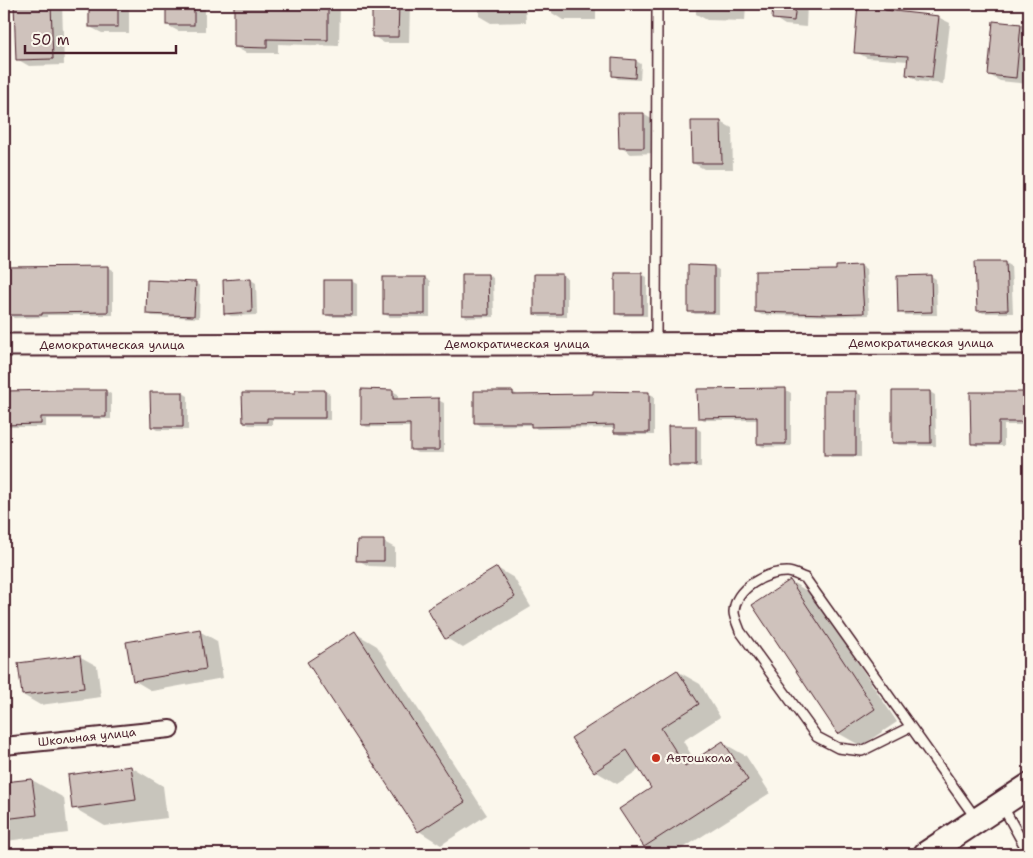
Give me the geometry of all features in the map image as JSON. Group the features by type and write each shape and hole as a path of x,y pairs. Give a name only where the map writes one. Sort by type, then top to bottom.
{"main road":[{"path":"926,854 1029,786"}],"street":[{"name":"Демократическая улица","path":"4,345 1029,343"},
{"name":"Школьная улица","path":"4,746 170,729"}],"lane":[{"path":"656,344 657,4"},
{"path":"910,727 862,751 838,748 817,737 740,630 734,613 738,598 750,585 773,573 789,572 805,578 977,820"},
{"path":"1001,804 1029,854"}],"building":[{"path":"14,4 51,4 53,59 16,60"},
{"path":"89,4 118,4 118,27 89,27"},
{"path":"166,4 194,4 194,25 166,25"},
{"path":"234,4 328,4 328,40 267,39 267,48 234,47"},
{"path":"372,4 399,4 398,37 372,37"},
{"path":"773,4 796,4 794,21 772,19"},
{"path":"858,4 886,4 885,10 939,16 932,78 906,75 908,56 854,53"},
{"path":"993,21 1021,24 1016,78 988,75"},
{"path":"612,58 636,60 635,78 612,76"},
{"path":"618,113 644,113 644,148 619,148"},
{"path":"691,121 721,121 722,163 692,163"},
{"path":"975,261 1006,261 1008,310 977,311"},
{"path":"688,265 714,266 714,312 688,312"},
{"path":"861,265 864,313 755,312 755,271 836,270 836,266"},
{"path":"108,266 108,312 8,315 7,267"},
{"path":"615,273 642,273 642,314 615,314"},
{"path":"462,274 488,274 489,315 462,315"},
{"path":"534,274 562,274 562,314 534,314"},
{"path":"931,275 932,312 898,313 897,276"},
{"path":"383,277 425,277 425,314 383,314"},
{"path":"251,278 252,312 224,314 223,280"},
{"path":"147,280 196,282 194,316 146,314"},
{"path":"324,280 352,280 352,315 324,315"},
{"path":"786,388 786,444 757,444 757,417 698,418 697,389"},
{"path":"361,389 393,390 393,399 439,398 439,450 410,450 410,424 361,425"},
{"path":"106,390 106,417 41,417 41,424 4,425 4,391"},
{"path":"295,390 325,390 325,418 267,418 267,422 243,422 242,393 295,393"},
{"path":"474,391 513,391 513,395 593,394 593,391 649,392 649,433 614,433 614,425 531,427 531,423 474,423"},
{"path":"824,391 856,391 856,455 824,455"},
{"path":"892,391 930,391 931,443 892,443"},
{"path":"150,392 183,392 183,427 151,427"},
{"path":"970,392 1029,392 1029,422 999,422 999,444 971,444"},
{"path":"668,426 696,426 696,465 669,465"},
{"path":"357,540 384,540 384,561 356,561"},
{"path":"497,567 515,597 445,639 427,609"},
{"path":"790,580 875,709 838,734 752,605"},
{"path":"200,629 206,669 133,681 126,642"},
{"path":"355,631 465,802 418,832 307,662"},
{"path":"80,655 84,688 22,695 18,663"},
{"name":"Автошкола","path":"677,670 699,704 661,728 685,766 723,741 748,780 644,847 619,809 651,788 627,750 594,772 571,738"},
{"path":"131,766 136,800 72,809 68,775"},
{"path":"32,779 37,815 4,819 4,782"}],"place":[{"name":"Автошкола","path":"656,758"}]}
